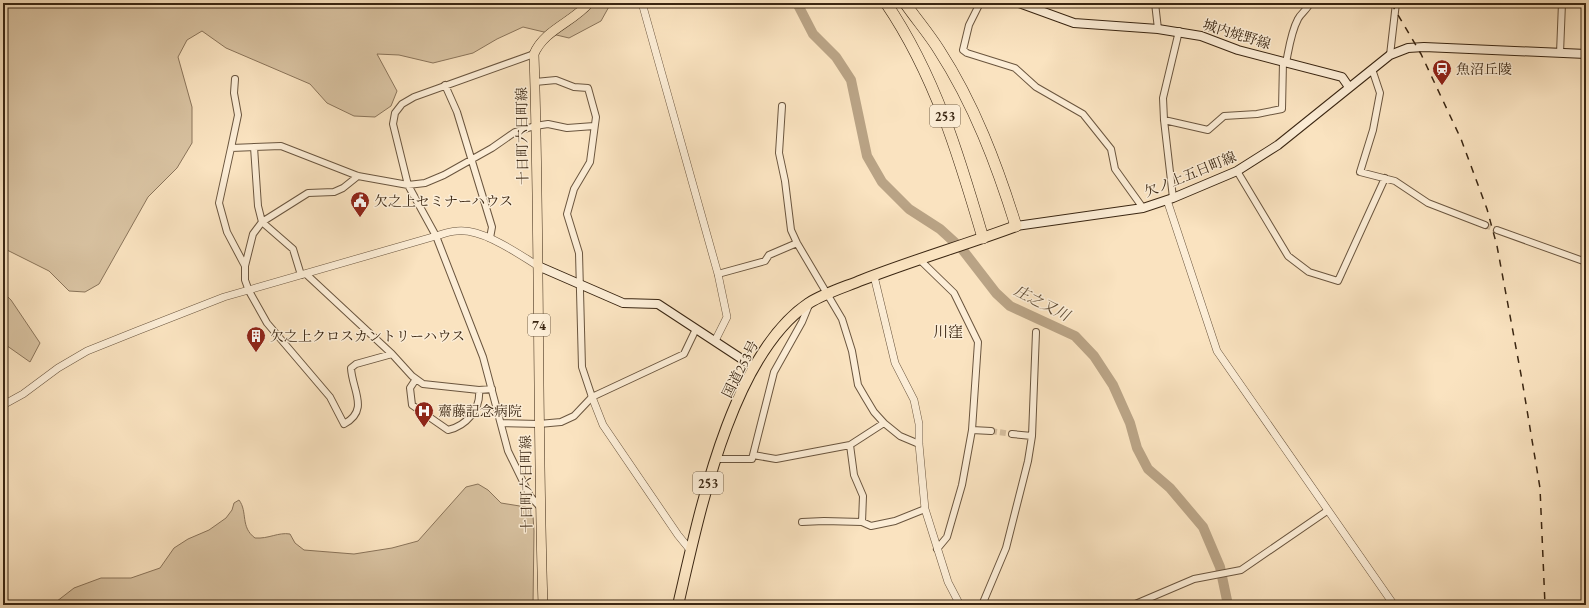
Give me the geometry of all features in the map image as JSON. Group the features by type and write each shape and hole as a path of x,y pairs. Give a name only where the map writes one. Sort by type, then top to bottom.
{"highway":[{"name":"253","path":"886,3 922,65 937,97 959,156 982,238"},
{"name":"253","path":"905,3 939,50 959,86 989,147 1016,226"},
{"name":"国道253号","path":"678,605 707,485 715,460 754,367 766,346 788,320 810,303 828,294 920,259 1016,226"}],"main road":[{"path":"534,54 538,45 581,12 588,3"},
{"name":"城内焼野線","path":"1019,3 1074,23 1179,31 1201,36 1238,50 1342,77 1349,87"},
{"name":"欠ノ上五日町線","path":"1016,226 1143,208 1170,199 1237,171 1278,145 1390,55 1408,48 1424,47 1586,54"},
{"name":"十日町六日町線","path":"534,54 540,507 543,605"},
{"path":"538,266 623,303 658,304 670,310 754,367"}],"street":[{"path":"642,3 718,274 728,317 715,341"},
{"path":"980,3 969,25 962,50 967,53 1015,68 1036,87 1083,114 1111,149 1115,169 1143,208"},
{"path":"1155,3 1158,29"},
{"path":"1164,120 1208,130 1224,116 1257,114 1282,109 1285,62 1292,33 1299,17 1308,8 1310,3"},
{"path":"1390,55 1396,3"},
{"path":"1560,53 1562,3"},
{"path":"1179,31 1163,98 1170,199 1217,351 1327,511 1394,605"},
{"path":"534,54 414,97 402,104 395,113 393,124 408,185 436,236 484,357 508,451 530,496 540,507"},
{"path":"1372,69 1380,93 1373,130 1360,172 1394,181 1428,203 1485,225"},
{"path":"235,79 234,93 238,115 219,203 227,232 245,266"},
{"path":"535,82 556,80 574,87 588,88 596,117 590,162 574,188 567,214 579,253 582,367 603,425 678,535 691,551"},
{"path":"445,85 457,112 492,227 490,238"},
{"path":"782,106 778,154 785,181 791,230 797,243 842,319 850,344 858,385 874,412 884,423 900,436 919,444"},
{"path":"231,148 282,146 358,176 408,185 425,183 444,175 472,160 515,132 548,124 567,128 594,126"},
{"path":"254,147 258,206 262,222 293,249 304,275 392,354 416,379 424,384 479,390 492,389"},
{"path":"1237,171 1288,256 1309,272 1338,281 1385,178"},
{"path":"358,176 343,188 334,192 308,193 262,222 253,234 245,266 246,280 249,291 267,323 330,397 344,424 357,414 359,402 351,368 356,364 392,354"},
{"path":"3,405 23,394 58,368 87,351 224,297 458,230 474,232 490,238 538,266"},
{"path":"1497,230 1586,262"},
{"path":"718,274 765,261 769,255 797,243"},
{"path":"920,259 954,293 978,342 972,430 958,500 947,537 937,549"},
{"path":"874,276 895,363 914,400 919,424 919,444 925,509 948,582 960,605"},
{"path":"715,460 752,459 774,372 802,322 810,303"},
{"path":"501,423 539,424 561,422 574,416 592,397 684,354 696,329"},
{"path":"982,605 1006,548 1028,461 1032,436 1036,332"},
{"path":"416,379 410,388 412,405 448,430 459,428 467,421 480,398 479,390"},
{"path":"753,454 776,459 850,445 884,423"},
{"path":"972,430 991,431"},
{"path":"1012,434 1032,436"},
{"path":"850,445 854,475 863,496 862,522"},
{"path":"802,522 862,522 870,526 895,521 925,509"},
{"path":"1132,605 1194,579 1240,570 1327,511"}],"shaded area":[{"path":"3,3 611,3 601,21 569,38 523,27 497,39 473,53 433,63 399,55 377,54 397,91 391,106 375,117 354,116 327,103 310,84 226,48 202,31 187,40 178,57 192,107 192,143 177,168 148,197 99,284 85,292 69,291 49,271 3,248"},
{"path":"3,292 11,300 40,343 30,362 3,343"},
{"path":"478,484 488,490 501,503 526,507 533,516 533,605 52,605 74,588 101,578 131,578 160,568 174,548 188,539 209,530 226,518 232,510 234,503 239,500 242,505 247,529 255,538 290,534 295,543 304,550 354,554 392,548 418,541 466,487"}],"waterway":[{"name":"庄之又川","path":"797,3 813,34 836,57 851,80 867,156 882,182 909,209 940,229 962,249 996,293 1010,306 1075,336 1094,356 1113,385 1130,423 1137,448 1148,469 1170,488 1203,527 1220,567 1228,605"}],"tunnel":[{"path":"1485,225 1497,230"},
{"path":"991,431 1012,434"}],"railway":[{"path":"1391,3 1421,54 1461,139 1487,209 1497,246 1540,488 1545,605"}],"place":[{"name":"魚沼丘陵","path":"1442,86"},
{"name":"欠之上セミナーハウス","path":"360,218"},
{"name":"欠之上クロスカントリーハウス","path":"256,353"},
{"name":"齋藤記念病院","path":"424,428"}],"district":[{"name":"川窪","path":"948,332"}]}
